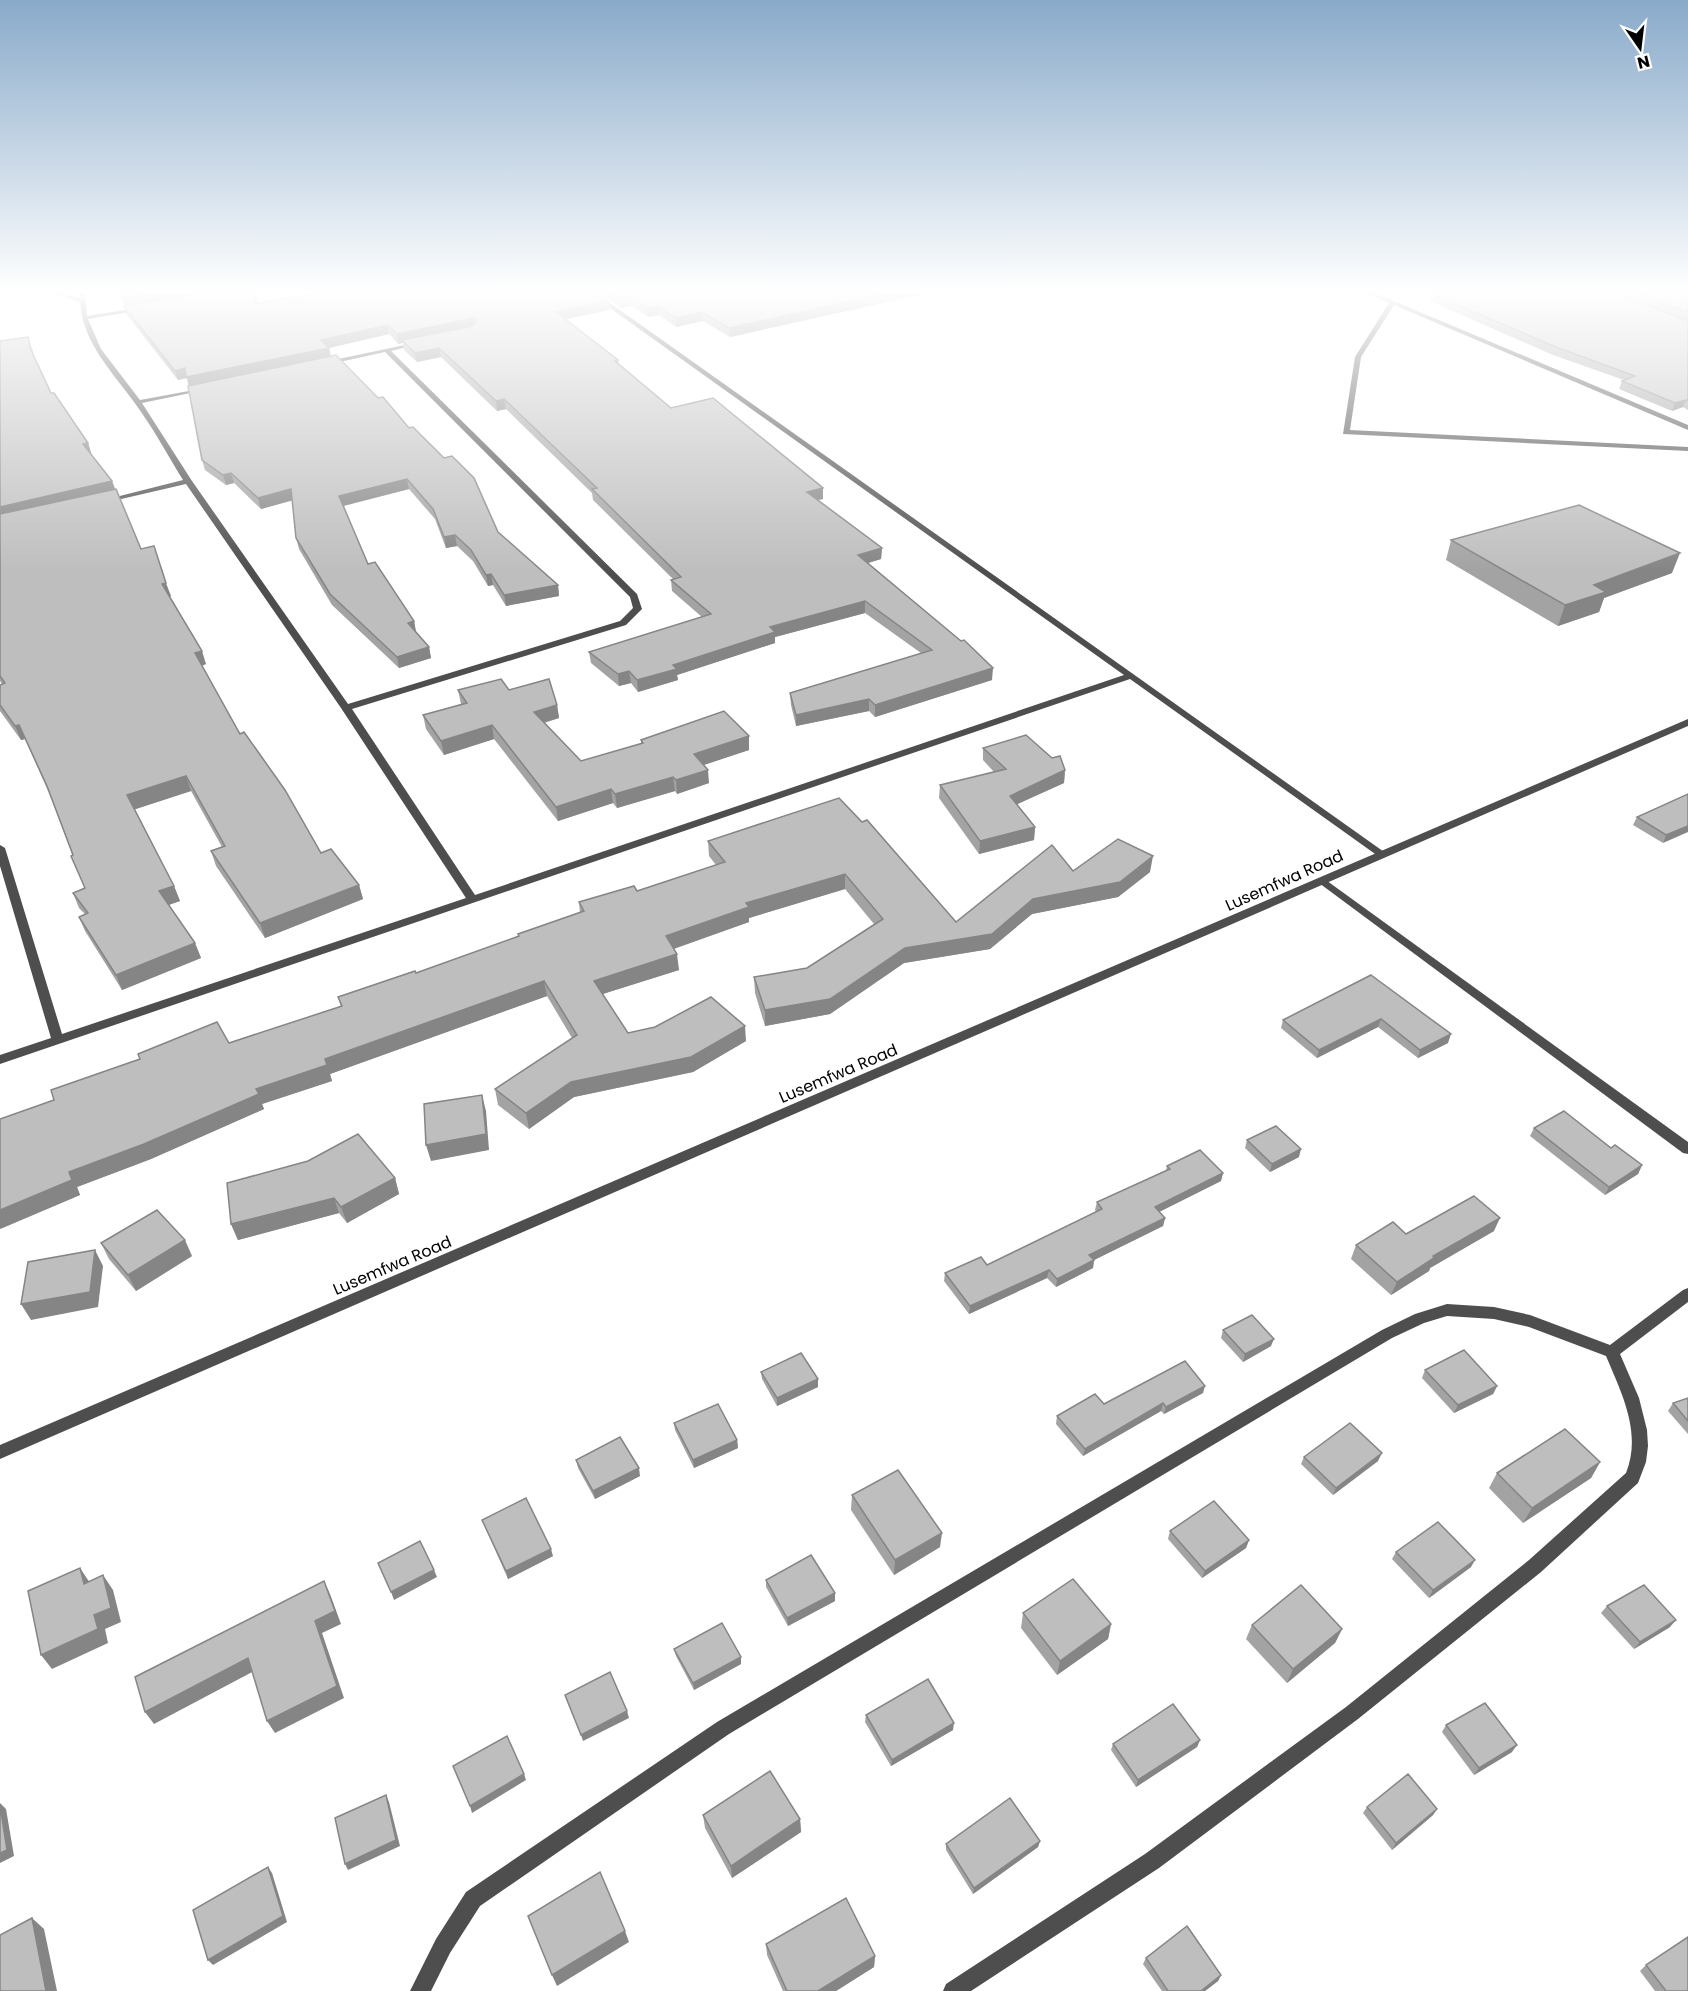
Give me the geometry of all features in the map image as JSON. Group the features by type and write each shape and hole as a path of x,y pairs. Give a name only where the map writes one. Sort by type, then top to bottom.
{"street":[{"path":"126,386 188,481 346,708 472,899"},
{"path":"138,402 217,386"},
{"path":"346,708 623,623 638,609 634,596 423,386"},
{"path":"722,386 1382,854"},
{"path":"1353,386 1346,432 1688,449"},
{"path":"1588,386 1688,428"},
{"path":"99,502 188,481"},
{"path":"0,1060 1131,676"},
{"name":"Lusemfwa Road","path":"0,1452 1688,722"},
{"path":"0,848 57,1039"},
{"path":"1323,881 1688,1149"},
{"path":"1612,1352 1688,1294"},
{"path":"420,1991 443,1946 473,1899 723,1728 1387,1334 1420,1318 1447,1310 1494,1312 1530,1321 1612,1352 1633,1400 1642,1445 1639,1466 1632,1478 1535,1566 1352,1713 1152,1861 953,1991"}],"building":[{"path":"0,386 48,386 88,443 83,444 112,481 0,507"},
{"path":"188,386 366,386 378,398 383,397 409,428 413,427 444,458 452,456 474,478 498,532 558,585 504,595 491,574 486,575 471,550 455,535 444,537 433,509 407,479 339,496 368,564 375,562 414,621 408,623 429,647 397,657 330,594 296,538 291,489 258,498 231,473 223,475 202,460"},
{"path":"480,386 645,386 671,408 713,398 823,488 807,492 882,548 858,555 961,641 964,640 993,668 875,705 869,699 796,715 790,693 932,650 865,601 770,627 775,632 673,665 677,669 637,680 629,671 618,674 589,652 711,614 671,580 681,577 592,489 597,488 504,399 496,401"},
{"path":"1634,386 1688,386 1688,401 1675,403"},
{"path":"116,489 141,549 154,546 166,583 162,584 202,651 195,653 240,734 244,732 285,790 321,853 331,849 359,885 260,923 211,851 225,846 186,776 127,795 174,886 159,891 195,943 116,975 79,917 88,913 73,893 85,888 71,856 73,855 47,786 19,725 15,726 0,705 0,685 5,683 0,676 0,514"},
{"path":"1579,505 1680,553 1594,585 1606,592 1565,605 1451,540"},
{"path":"501,679 509,690 549,679 557,705 534,712 581,761 643,743 641,740 724,711 749,736 694,754 708,770 676,780 673,777 615,794 611,789 556,807 492,725 441,741 423,715 467,703 458,690"},
{"path":"1026,735 1052,758 1060,756 1065,770 1010,796 1035,827 980,841 940,785 1006,769 983,748"},
{"path":"1688,794 1688,826 1666,835 1637,817"},
{"path":"839,798 862,822 867,820 956,922 1052,845 1073,871 1118,839 1153,856 1120,882 1033,899 992,934 905,948 830,999 765,1010 754,977 807,968 883,919 845,874 746,903 749,907 666,936 677,954 594,981 628,1033 655,1027 711,997 745,1026 691,1057 571,1082 526,1113 495,1089 577,1035 544,981 325,1059 327,1065 256,1089 259,1094 144,1144 69,1172 72,1180 0,1210 0,1119 54,1100 51,1090 140,1059 138,1054 217,1022 229,1043 342,1006 338,997 415,971 416,973 584,911 579,902 634,886 637,891 725,862 708,841"},
{"path":"1371,975 1451,1034 1420,1050 1381,1019 1319,1050 1283,1020"},
{"path":"482,1095 486,1134 426,1145 424,1104"},
{"path":"1564,1111 1611,1148 1615,1145 1642,1165 1609,1187 1534,1128"},
{"path":"1276,1126 1301,1149 1272,1164 1247,1140"},
{"path":"358,1134 395,1178 341,1207 334,1198 231,1224 227,1183 308,1161"},
{"path":"1200,1150 1223,1173 1155,1207 1165,1218 1089,1255 1094,1260 1057,1279 1049,1270 970,1306 945,1273 981,1257 987,1265 1102,1209 1097,1202 1170,1169 1167,1166"},
{"path":"1474,1196 1500,1218 1433,1256 1434,1258 1397,1282 1356,1245 1393,1222 1406,1234"},
{"path":"157,1210 185,1240 128,1275 101,1243"},
{"path":"95,1250 90,1292 21,1304 28,1262"},
{"path":"1252,1315 1274,1339 1245,1354 1223,1330"},
{"path":"1464,1350 1497,1386 1458,1405 1425,1370"},
{"path":"801,1353 818,1379 777,1398 761,1372"},
{"path":"1185,1361 1205,1386 1166,1407 1163,1403 1085,1449 1057,1416 1095,1394 1104,1404"},
{"path":"1688,1398 1688,1421 1673,1403"},
{"path":"718,1404 737,1440 693,1460 674,1423"},
{"path":"1350,1423 1382,1453 1336,1488 1304,1457"},
{"path":"1565,1429 1600,1462 1532,1508 1497,1473"},
{"path":"620,1437 639,1468 593,1491 576,1460"},
{"path":"898,1470 942,1533 895,1560 852,1495"},
{"path":"526,1498 551,1549 506,1571 482,1520"},
{"path":"1214,1501 1249,1540 1205,1571 1170,1531"},
{"path":"1438,1522 1475,1560 1433,1590 1396,1552"},
{"path":"420,1541 434,1570 391,1592 378,1563"},
{"path":"811,1555 835,1593 787,1618 766,1580"},
{"path":"80,1568 84,1584 103,1575 111,1608 94,1615 98,1629 41,1655 28,1591"},
{"path":"1073,1579 1111,1624 1060,1661 1023,1613"},
{"path":"324,1581 335,1611 315,1621 337,1686 267,1721 248,1658 145,1712 135,1677"},
{"path":"1301,1585 1342,1629 1293,1669 1252,1625"},
{"path":"1644,1585 1676,1620 1640,1642 1607,1606"},
{"path":"722,1623 741,1657 693,1683 674,1649"},
{"path":"610,1672 627,1711 581,1735 565,1695"},
{"path":"928,1679 954,1723 892,1760 866,1715"},
{"path":"1485,1703 1517,1745 1479,1768 1446,1725"},
{"path":"1173,1704 1200,1740 1138,1780 1113,1744"},
{"path":"507,1736 524,1774 470,1806 453,1766"},
{"path":"770,1771 800,1819 731,1866 703,1815"},
{"path":"1408,1774 1437,1809 1396,1843 1367,1807"},
{"path":"386,1795 396,1840 345,1864 335,1818"},
{"path":"1010,1798 1040,1841 974,1888 946,1844"},
{"path":"0,1805 7,1850 0,1853"},
{"path":"268,1867 283,1916 208,1960 193,1910"},
{"path":"600,1872 625,1931 552,1975 528,1916"},
{"path":"846,1898 875,1956 818,1991 787,1991 766,1944"},
{"path":"32,1918 46,1991 0,1991 0,1935"},
{"path":"1187,1926 1221,1975 1201,1991 1168,1991 1146,1958"},
{"path":"1688,1937 1688,1991 1666,1991 1646,1965"}]}
